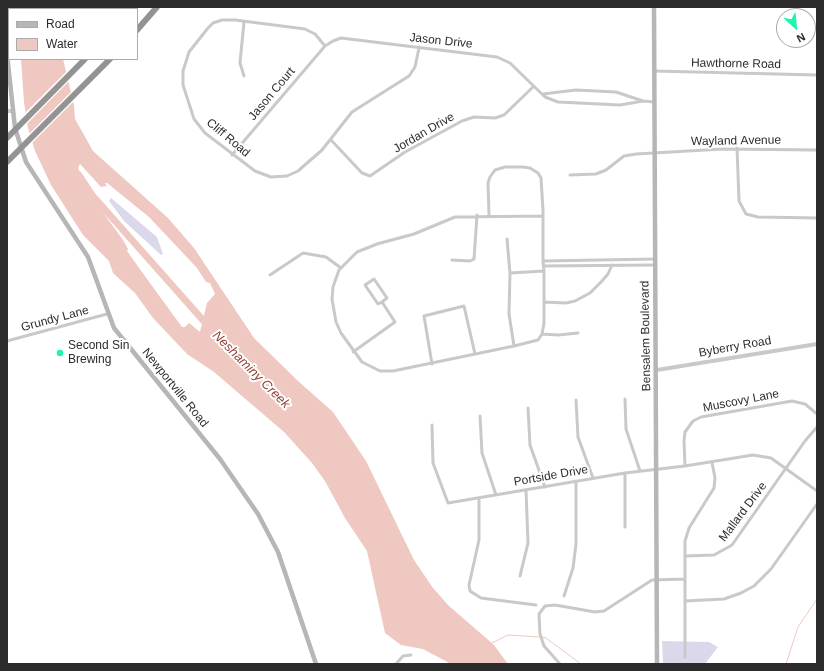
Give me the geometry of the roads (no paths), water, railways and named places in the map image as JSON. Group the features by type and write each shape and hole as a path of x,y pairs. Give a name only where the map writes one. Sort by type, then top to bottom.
{"highway":[{"path":"138,29 157,7"},
{"path":"8,137 84,60"},
{"path":"7,162 109,60"}],"main road":[{"name":"Bensalem Boulevard","path":"654,7 654,153 657,370 657,664"},
{"name":"Newportville Road","path":"7,54 10,111 17,138 26,162 88,257 95,273 107,314 117,332 220,459 258,514 278,552 316,664"}],"street":[{"name":"Cliff Road","path":"325,46 315,34 308,30 222,20 211,25 189,52 183,70 183,85 194,119 205,133 232,155 261,175 271,177 287,176 304,166 322,150 352,112 412,72 417,63 419,48"},
{"path":"244,22 240,63 244,76"},
{"name":"Jason Drive","path":"325,46 333,41 345,38 376,44 497,57 510,63 533,87 548,98 563,103 620,105 643,101"},
{"name":"Jason Court","path":"232,155 325,46"},
{"name":"Hawthorne Road","path":"654,71 817,75"},
{"name":"Jordan Drive","path":"331,140 362,173 370,176 405,152 462,120 504,116 533,87"},
{"name":"Jason Drive","path":"543,94 576,90 616,92 643,101 654,102"},
{"path":"737,148 739,201 746,214 758,217 817,218"},
{"name":"Wayland Avenue","path":"570,175 596,174 606,170 624,156 737,148 817,150"},
{"path":"489,215 488,183 492,174 499,168 523,167 532,169 541,178 543,216 543,260 544,266 542,334 535,341 432,364 393,371 380,371 362,362 353,352 336,322 332,299 334,282 341,268 349,258 363,249 414,234 444,220 455,217 477,215 543,216"},
{"path":"452,260 470,261 474,259 477,215"},
{"path":"507,239 510,273 509,314 514,346"},
{"path":"270,275 300,254 306,253 326,257 341,268"},
{"path":"543,260 655,259"},
{"path":"544,302 566,303 575,301 590,293 608,274 612,265"},
{"path":"544,266 655,265"},
{"path":"510,273 544,271"},
{"path":"374,279 387,298 382,302 378,304 365,285 374,279"},
{"path":"353,352 395,322 382,302"},
{"path":"432,364 424,316 464,306 475,354"},
{"name":"Grundy Lane","path":"7,341 107,314"},
{"path":"542,334 558,335 578,333"},
{"name":"Byberry Road","path":"657,370 817,344"},
{"path":"625,399 626,429 640,470"},
{"path":"576,400 578,437 593,478"},
{"name":"Muscovy Lane","path":"685,466 684,441 686,432 693,421 701,417 792,401 805,404 817,414"},
{"path":"528,408 530,445 545,486"},
{"path":"480,416 482,454 496,495"},
{"name":"Portside Drive","path":"432,425 433,463 448,503 640,470 657,469"},
{"name":"Mallard Drive","path":"685,556 714,555 723,552 732,546 817,427"},
{"path":"657,469 759,455 771,458 817,491"},
{"path":"685,657 685,541 689,528 714,488 715,473 712,462"},
{"path":"625,473 625,527"},
{"path":"564,596 573,568 576,544 576,481"},
{"path":"520,576 528,543 526,490"},
{"path":"479,498 479,540 469,585 470,591 481,598 536,605"},
{"path":"685,601 724,599 741,594 754,586 772,569 817,504"},
{"path":"560,664 552,657 542,641 540,634 539,614 545,606 555,605 595,612 604,611 652,580 685,579"},
{"path":"396,664 403,656 411,655"}],"water":[{"path":"21,60 63,60 74,105 75,119 93,151 168,218 194,248 254,338 298,381 333,412 366,461 414,560 433,588 448,605 494,645 508,664 451,664 423,649 401,645 385,633 367,551 345,518 325,481 312,463 284,432 214,372 187,354 153,318 135,293 113,273 109,261 83,235 51,185 35,151 28,128 24,102","holes":["80,164 101,187 107,186 105,183 107,183 149,217 197,268 206,282 210,283 215,294 207,303 200,332 189,323 185,327 182,327 147,279 127,251 128,249 123,240 86,189 78,168"]}],"waterway":[{"name":"Neshaminy Creek","path":"78,174 92,195 209,327"},
{"path":"786,664 798,627 817,599"},
{"path":"492,643 508,635 539,637"},
{"path":"542,637 546,638 581,664"}],"place":[{"name":"Second Sin Brewing","path":"60,353"}]}
